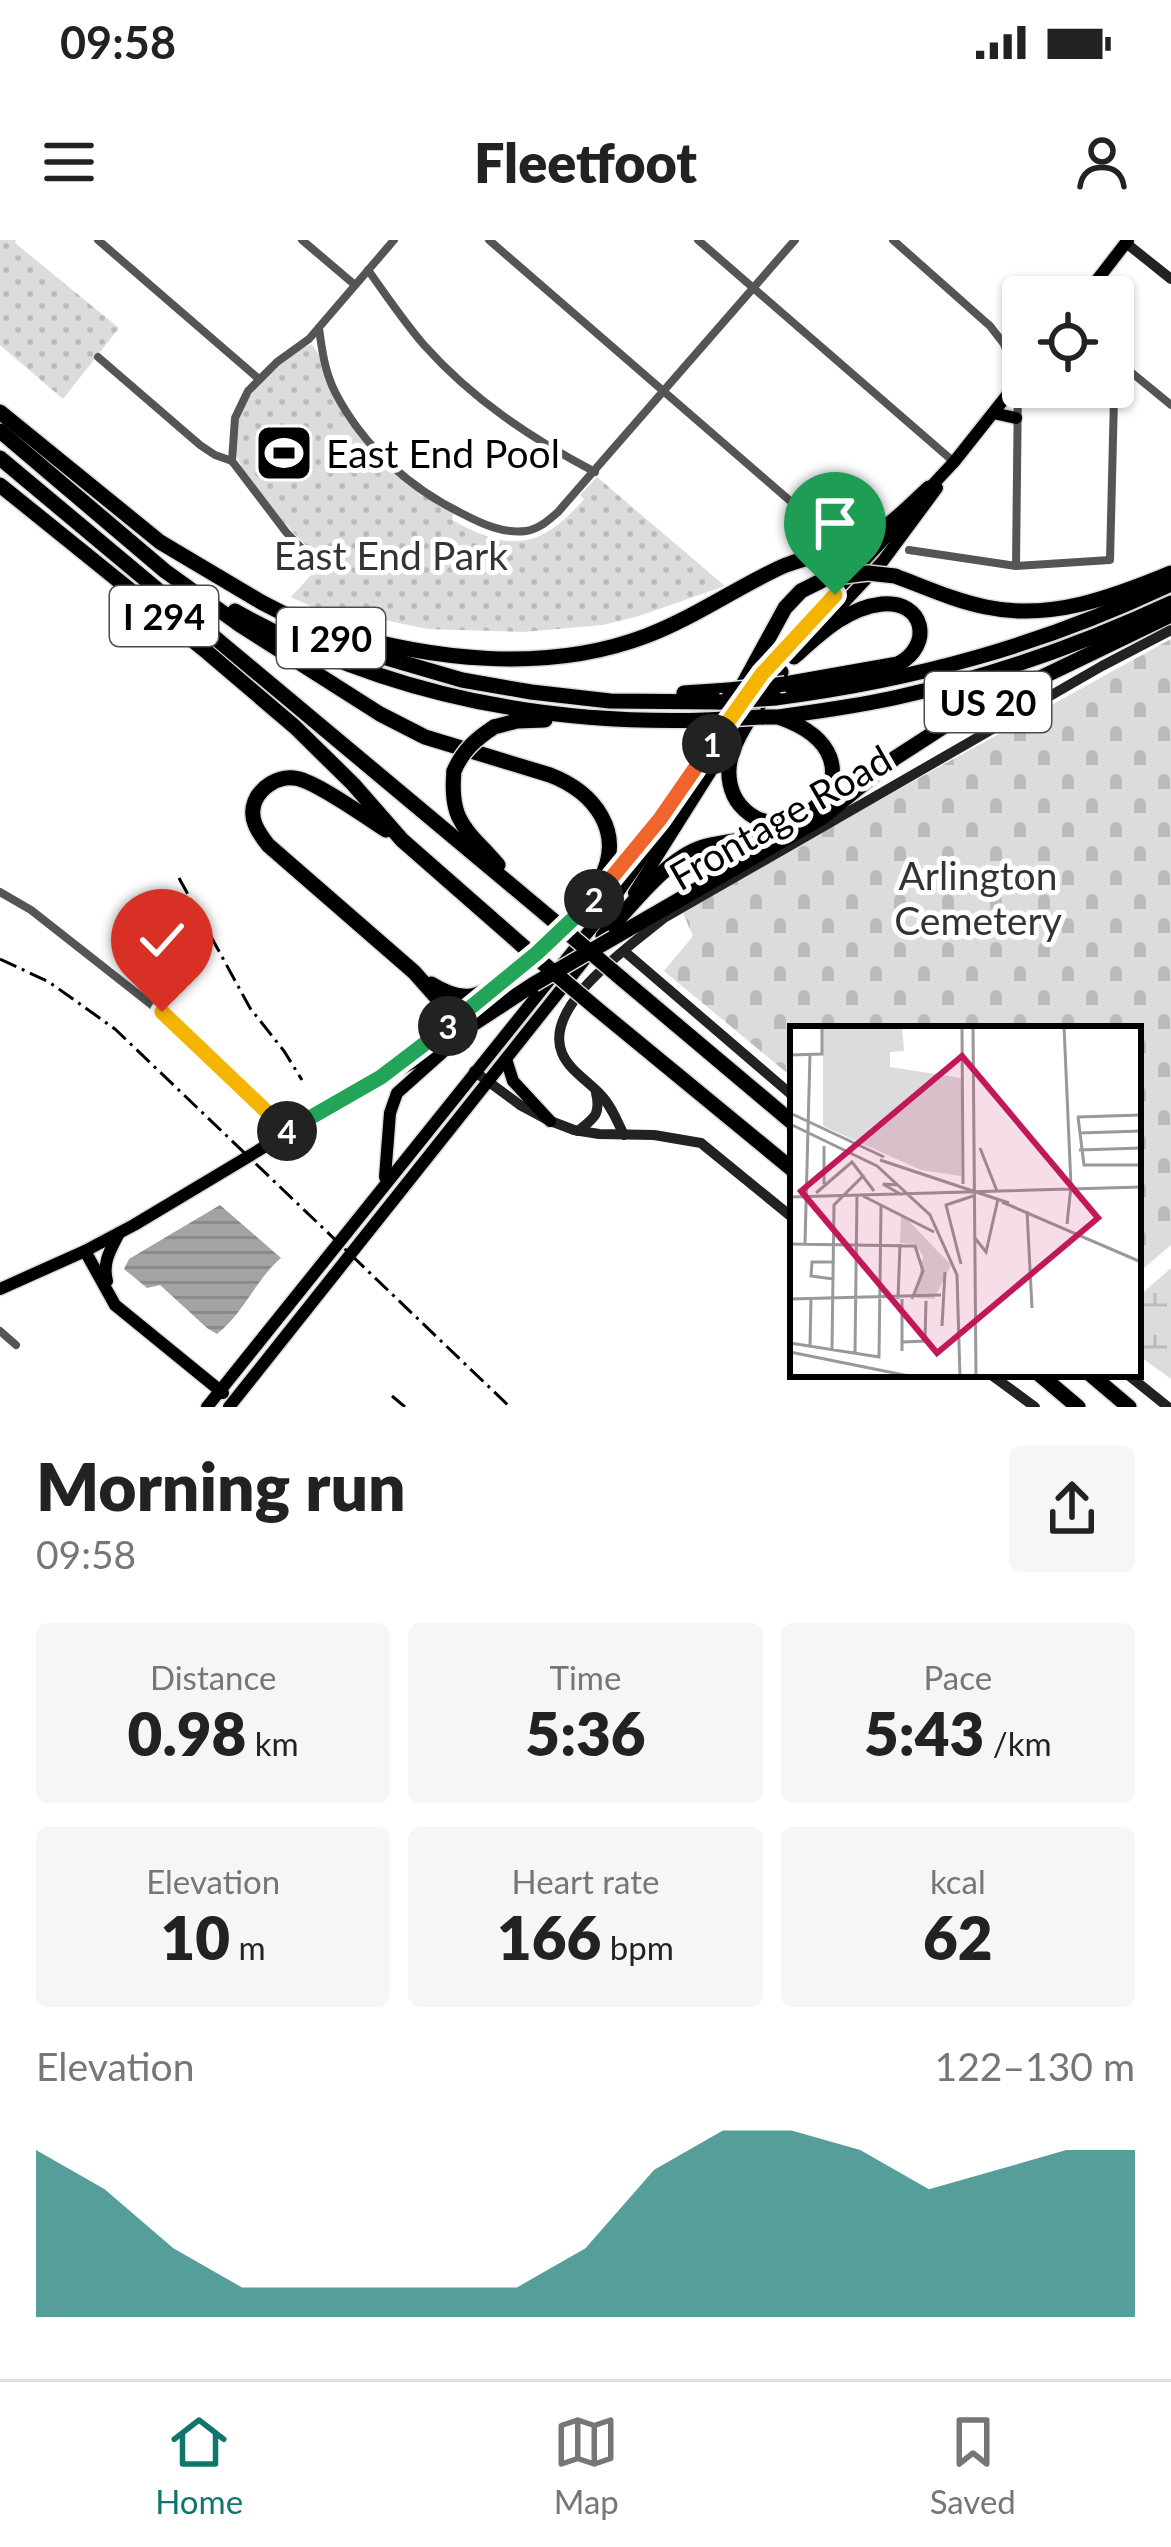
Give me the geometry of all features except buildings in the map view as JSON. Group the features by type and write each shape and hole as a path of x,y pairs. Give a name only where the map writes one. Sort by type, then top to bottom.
{"highway":[{"name":"I 290","path":"3,424 165,571 305,647 404,684 497,708 641,720 706,720 770,717 894,698 986,675 1082,642 1171,603"},
{"name":"I 290","path":"3,424 160,542 349,647 462,680 532,692 725,696 780,685"},
{"name":"I 294","path":"0,458 790,1120"},
{"name":"I 294","path":"0,484 296,727 402,840 790,1168"},
{"path":"288,616 440,654 512,659 598,650 677,623 786,565 867,539 929,488"},
{"path":"165,571 240,625 402,727 550,775 585,794 605,822 605,869 592,891 531,951"},
{"name":"US 20","path":"707,751 785,608 801,592 827,578 868,573 895,577 982,607 1020,611 1083,604 1171,573"},
{"path":"780,685 908,677 1061,631 1171,584"},
{"path":"770,717 802,726 820,738 832,766 829,788 818,806 788,822 765,820 748,812 734,796 729,763 736,743 780,685 898,664 918,647 920,626 901,606 872,606 836,622 794,657"},
{"name":"US 20","path":"381,1077 823,817 896,758 957,718 1171,615"},
{"path":"527,899 461,825 452,794 460,758 494,727 517,721 641,720"},
{"path":"402,840 296,778 269,784 252,809 258,832 268,844 414,972 446,1008 452,1024 439,1046"},
{"path":"607,940 659,877 686,854 709,845 781,834 823,817"},
{"path":"414,972 446,993 465,998 506,979"},
{"path":"1043,1377 1078,1407"},
{"path":"1094,1377 1129,1407"}],"main road":[{"path":"1100,276 1126,241"},
{"path":"707,751 762,674 954,462 1002,401"},
{"path":"993,413 1016,418"},
{"path":"85,1251 115,1305 235,1405 506,1059 607,940 732,737 780,685 794,657 883,561 954,462"},
{"name":"US 20","path":"0,1289 119,1233 381,1077 452,1024 608,883 707,751"},
{"path":"207,1407 474,1071 607,940 640,861 696,770"},
{"path":"381,1189 390,1113 397,1093 434,1058 536,985"},
{"path":"506,1059 513,1082 550,1121"},
{"path":"115,1305 104,1270 119,1233"}],"street":[{"path":"98,240 259,379"},
{"path":"302,240 355,285"},
{"path":"232,461 238,410 259,379 319,328 394,240"},
{"path":"488,240 826,532"},
{"path":"698,240 954,462"},
{"path":"319,328 326,369 344,406 386,461 421,490 472,519 513,531 535,528 571,499 795,240"},
{"path":"892,240 1002,342"},
{"path":"1126,241 1171,279"},
{"path":"368,270 422,343 469,389 522,430 595,472"},
{"path":"98,357 208,451 232,461 314,561"},
{"path":"1134,374 1171,405"},
{"path":"1016,566 1017,408"},
{"path":"909,550 1016,566 1110,560 1113,408"},
{"name":"Frontage Road","path":"624,1135 604,1098 562,1053 559,1035 565,1013 610,962 607,940 664,918 1171,630"},
{"path":"1,889 162,1012 289,1133"},
{"path":"607,940 790,1093"},
{"path":"474,1071 520,1105 578,1131 686,1139 705,1146 790,1216"},
{"path":"578,1131 595,1117 596,1090"},
{"path":"0,1331 16,1345"},
{"path":"994,1377 1035,1407"},
{"path":"1131,1377 1168,1407"}],"green space":[{"path":"0,240 16,240 119,328 63,399 0,345"},
{"name":"East End Park","path":"311,344 333,395 356,432 400,477 453,514 452,520 491,538 524,541 568,516 597,477 725,586 603,625 523,632 427,629 357,614 325,613 291,597 323,562 248,477 236,452 236,434 239,417 256,388"},
{"name":"Arlington Cemetery","path":"1171,639 1171,1245 1141,1270 1141,1026 790,1026 790,1076 664,971 693,936 683,913"},
{"path":"1171,1268 1171,1379 1141,1357 1141,1294"}],"shaded area":[{"path":"220,1205 281,1258 217,1334 160,1285 147,1288 124,1269 129,1259"}],"railway":[{"path":"179,878 250,1008 302,1080"},
{"path":"0,959 49,982 115,1029 510,1407"},
{"path":"392,1396 405,1407"}],"place":[{"name":"East End Pool","path":"284,453"}],"route":[{"path":"162,1012 289,1133 381,1077 452,1024 588,905 660,819 762,674 835,595"}]}
